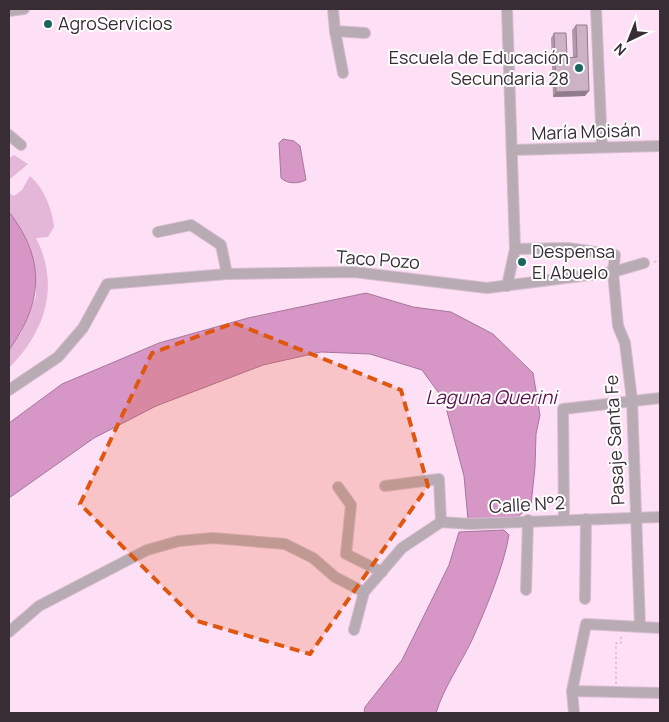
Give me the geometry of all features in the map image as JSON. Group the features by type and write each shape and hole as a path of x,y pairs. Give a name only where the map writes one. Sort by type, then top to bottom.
{"street":[{"path":"9,11 24,9"},
{"path":"333,9 343,73"},
{"path":"507,9 515,250 507,286"},
{"path":"596,9 602,147"},
{"path":"335,31 365,33"},
{"path":"9,135 21,145"},
{"name":"María Moisán","path":"512,150 660,146"},
{"path":"158,232 191,224 221,245 227,274"},
{"name":"Pasaje Santa Fe","path":"515,250 568,248 614,255 613,272 618,326 625,343 632,400 640,626"},
{"name":"Taco Pozo","path":"9,390 58,357 83,328 107,284 227,274 354,272 487,288 613,272 644,263"},
{"path":"564,519 563,409 660,398"},
{"path":"354,630 364,592 402,548 441,522 439,480 385,486"},
{"path":"338,488 351,505 346,554 382,572"},
{"name":"Calle N°2","path":"441,522 470,524 528,520 660,517"},
{"path":"585,599 586,519"},
{"path":"526,590 528,520"},
{"path":"9,632 39,606 147,550 179,541 213,538 285,544 313,558 335,577 364,592"},
{"path":"574,713 572,691 586,624 660,628"},
{"path":"572,691 660,693"}],"path":[{"path":"616,692 616,643 621,643 621,627"}],"highlighted area":[{"path":"234,323 401,390 428,486 310,654 197,621 80,504 152,353"}],"shaded area":[{"path":"14,155 28,164 9,180 9,158"},
{"path":"30,176 43,193 53,220 54,227 48,237 36,238 47,273 48,290 40,323 32,339 9,368 9,350 21,333 36,296 35,270 9,212 9,193 14,196 22,190"}],"water":[{"path":"283,139 294,141 300,146 306,180 293,183 281,178 279,143"},
{"path":"9,212 29,247 36,281 29,315 9,350"},
{"name":"Laguna Querini","path":"366,293 413,307 451,312 493,334 533,373 540,415 536,434 535,467 531,505 518,517 468,520 464,476 444,400 422,370 370,354 321,352 263,365 156,406 94,438 9,498 9,423 62,384 159,343 248,318"},
{"path":"504,530 509,535 507,547 494,588 472,640 439,703 436,713 364,713 365,707 402,660 449,565 459,532"}],"building":[{"path":"576,25 587,25 589,91 556,92 554,33 566,33 567,58 577,57"}],"place":[{"name":"AgroServicios","path":"48,24"},
{"name":"Escuela de Educación Secundaria 28","path":"579,68"},
{"name":"Despensa El Abuelo","path":"522,262"}]}
